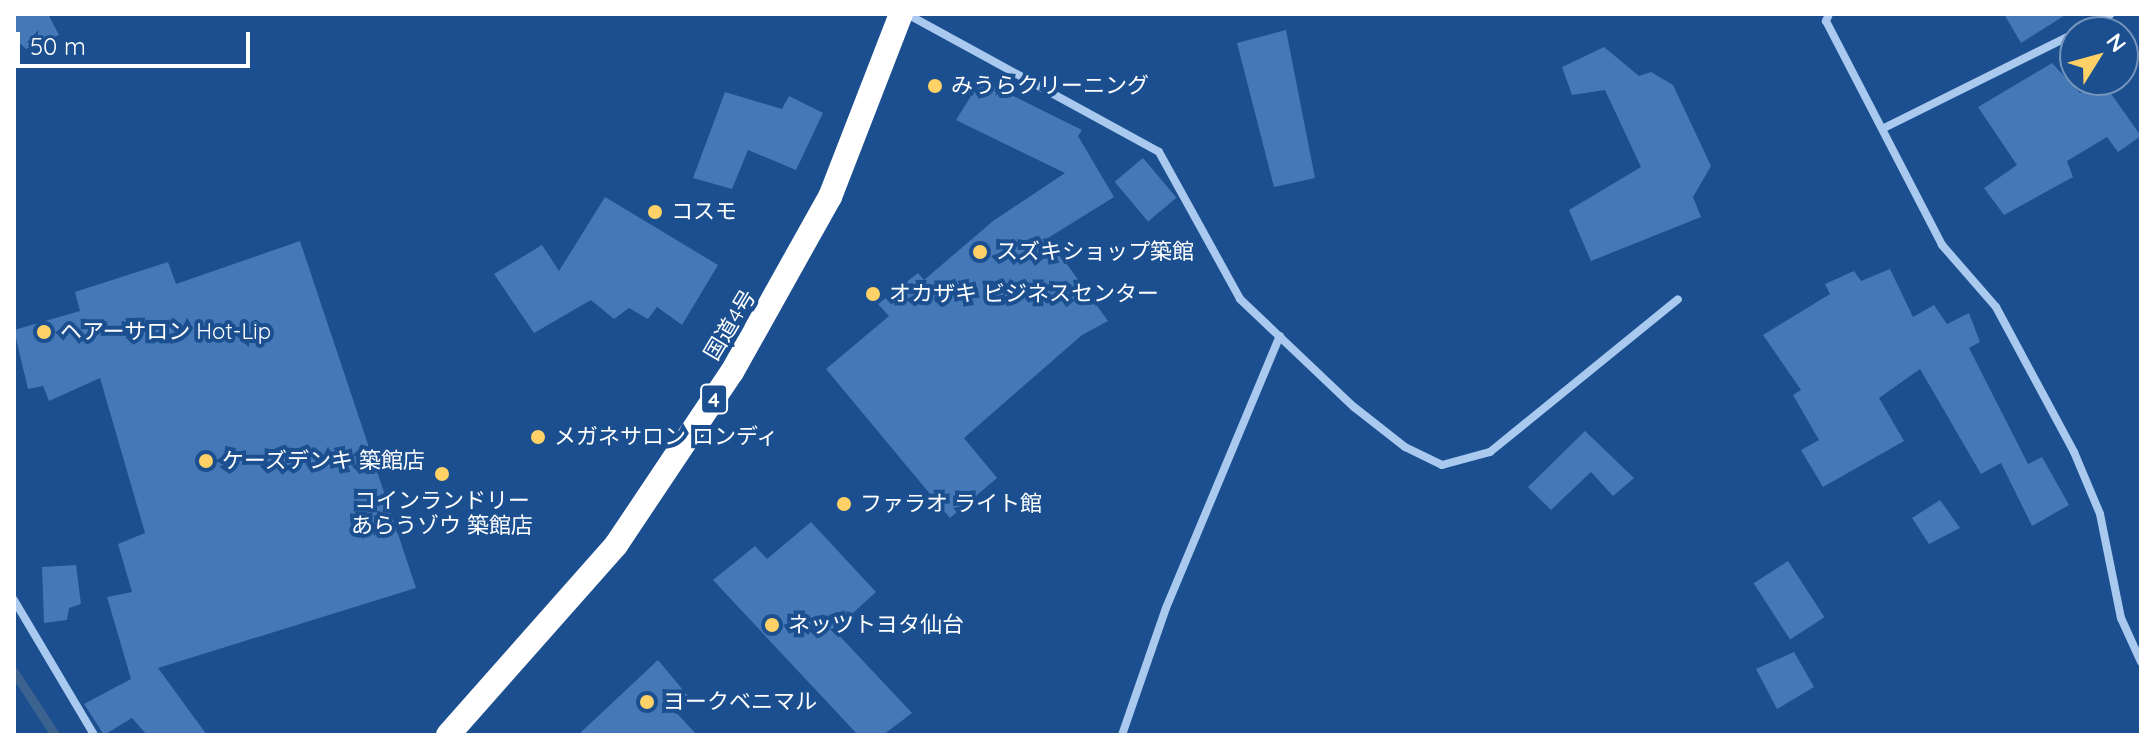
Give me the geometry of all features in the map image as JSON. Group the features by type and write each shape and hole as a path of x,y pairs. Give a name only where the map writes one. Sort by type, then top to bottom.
{"highway":[{"name":"国道4号","path":"448,735 616,545 732,372 830,197 904,14"}],"street":[{"path":"904,14 1159,152 1219,269 1240,299 1354,407 1405,447 1442,465 1490,452 1678,299"},
{"path":"1829,14 1826,21 1942,245 1996,307 2058,417 2100,514 2121,618 2141,662"},
{"path":"1884,128 2059,41"},
{"path":"1122,735 1166,608 1280,336"},
{"path":"14,600 94,735"}],"building":[{"path":"14,14 48,14 59,35 26,49 14,38"},
{"path":"2004,14 2067,14 2059,16 2059,19 2021,43"},
{"path":"1286,30 1315,178 1274,187 1237,43"},
{"path":"1604,47 1639,76 1651,72 1673,85 1711,166 1693,197 1701,217 1591,261 1569,210 1641,167 1605,90 1572,95 1562,67"},
{"path":"2052,63 2059,70 2059,96 2113,96 2141,136 2118,152 2107,137 2067,161 2073,177 2004,215 1984,188 2017,165 1978,107"},
{"path":"981,80 1082,130 1078,136 1114,197 1048,238 1108,321 1082,335 964,438 997,478 950,518 826,369 889,316 878,304 918,273 924,280 993,221 1065,173 956,120"},
{"path":"725,92 782,109 789,96 823,113 796,170 748,150 732,189 693,178"},
{"path":"1143,158 1176,198 1148,222 1115,182"},
{"path":"605,197 718,265 682,325 657,307 648,319 629,308 614,319 591,300 534,333 494,274 542,245 559,271"},
{"path":"300,241 416,588 158,668 207,735 147,735 132,718 104,735 84,704 131,679 107,597 132,592 118,544 145,533 100,378 49,401 43,386 28,389 14,330 80,311 75,292 168,262 176,284"},
{"path":"1890,269 1913,317 1934,305 1947,324 1969,313 1980,342 1969,348 2028,464 2042,457 2069,505 2032,526 2001,463 1981,474 1920,369 1879,398 1904,441 1823,487 1801,450 1819,440 1793,395 1801,390 1763,335 1830,294 1825,284 1854,271 1861,281"},
{"path":"1585,431 1634,478 1613,496 1591,472 1551,510 1528,487"},
{"path":"1940,500 1960,528 1929,544 1912,518"},
{"path":"811,522 876,592 834,630 912,713 883,735 858,735 713,580 755,546 767,559"},
{"path":"1788,561 1824,617 1790,640 1754,583"},
{"path":"76,565 81,604 69,608 67,620 44,623 42,567"},
{"path":"1794,652 1814,687 1777,709 1756,669"},
{"name":"ヨークベニマル","path":"658,660 688,696 672,708 697,735 578,735"}],"waterway":[{"path":"14,672 55,735"}],"place":[{"name":"みうらクリーニング","path":"935,86"},
{"name":"コスモ","path":"655,212"},
{"name":"スズキショップ築館","path":"980,252"},
{"name":"オカザキ ビジネスセンター","path":"873,294"},
{"name":"ヘアーサロン Hot-Lip","path":"44,332"},
{"name":"メガネサロン ロンディ","path":"538,437"},
{"name":"ケーズデンキ 築館店","path":"206,461"},
{"name":"コインランドリー あらうゾウ 築館店","path":"442,474"},
{"name":"ファラオ ライト館","path":"844,504"},
{"name":"ネッツトヨタ仙台","path":"772,625"},
{"name":"ヨークベニマル","path":"647,702"}]}
